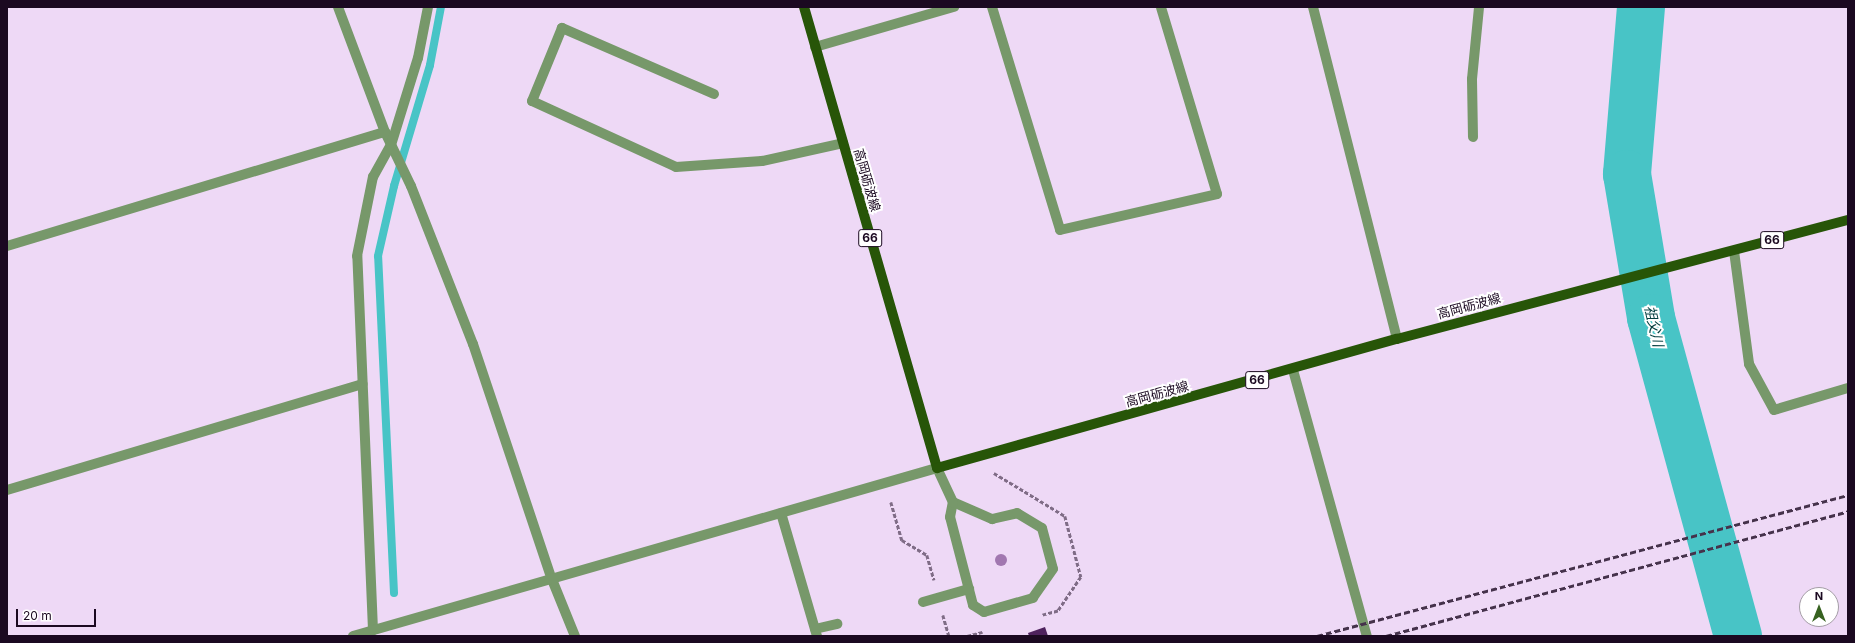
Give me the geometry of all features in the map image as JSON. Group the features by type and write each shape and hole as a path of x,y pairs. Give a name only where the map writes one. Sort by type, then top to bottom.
{"main road":[{"name":"高岡砺波線","path":"804,7 937,468 1293,370 1397,339 1848,220"}],"street":[{"path":"338,7 385,132 411,186 473,344 551,577 575,636"},
{"path":"374,630 357,256 373,177 391,145 418,58 428,7"},
{"path":"815,47 954,7"},
{"path":"992,7 1060,230 1217,194 1161,7"},
{"path":"1314,7 1397,339"},
{"path":"1473,137 1472,79 1479,7"},
{"path":"714,94 562,28 532,101 676,167 762,161 843,144"},
{"path":"7,246 385,132"},
{"path":"1734,251 1749,364 1774,410 1848,388"},
{"path":"1293,370 1367,636"},
{"path":"7,490 363,384"},
{"path":"353,636 551,577 937,468 953,502 950,517 973,605 984,612 1033,598 1053,569 1042,528 1017,513 992,519 953,502"},
{"path":"781,513 816,633 837,624"},
{"path":"923,602 969,589"}],"path":[{"path":"890,500 902,540 927,555 949,636"}],"building":[{"path":"1045,627 1048,636 1029,636 1028,633"}],"waterway":[{"path":"394,593 378,256 394,186 430,65 441,7"},
{"name":"祖父川","path":"1641,7 1627,174 1651,318 1738,636"}],"railway":[{"path":"1317,636 1848,495"},
{"path":"1386,636 1848,511"}]}
